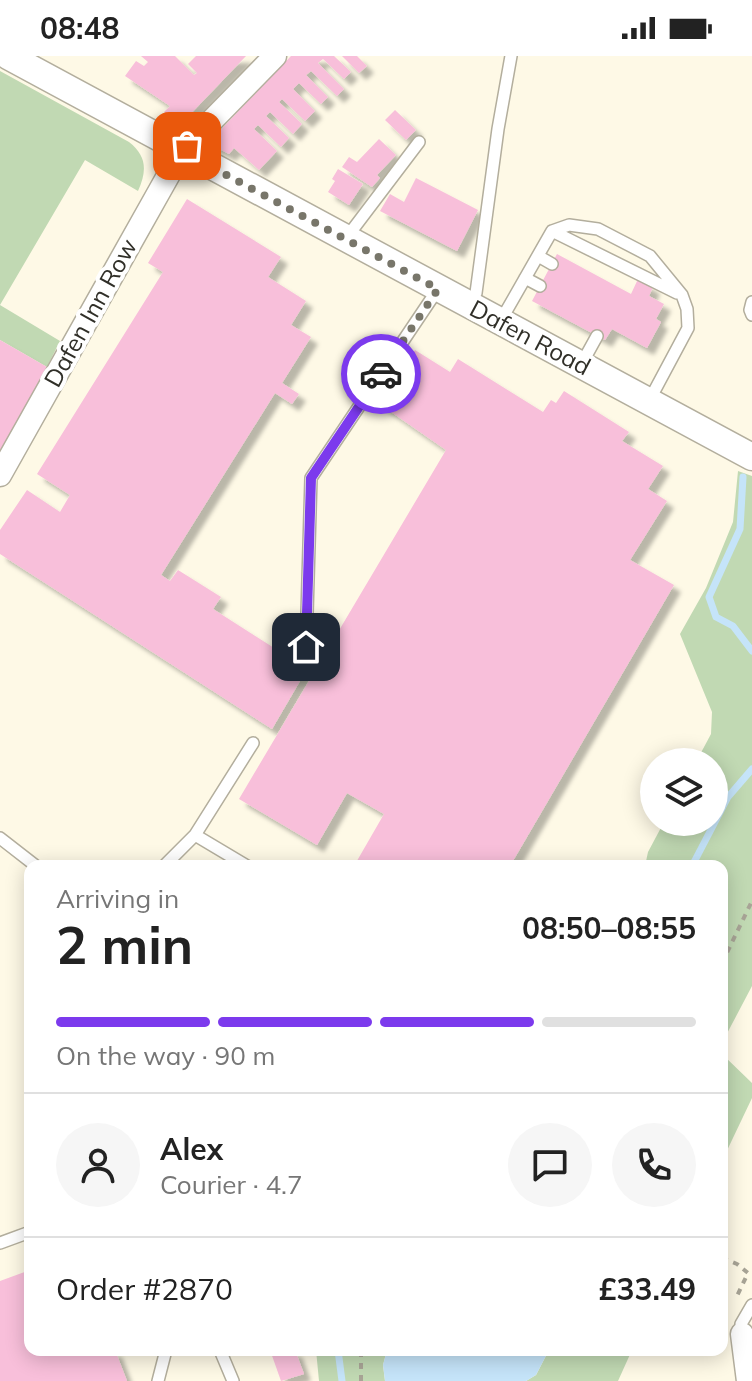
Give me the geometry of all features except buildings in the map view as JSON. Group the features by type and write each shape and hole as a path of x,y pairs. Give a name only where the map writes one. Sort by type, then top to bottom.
{"street":[{"name":"Dafen Road","path":"8,56 752,457"},
{"name":"Dafen Inn Row","path":"0,475 182,151 275,56"},
{"path":"742,1334 748,1381"}],"lane":[{"path":"469,306 476,293 511,56"},
{"path":"345,239 419,142"},
{"path":"500,322 552,231 569,225 598,229 650,256 682,295 687,309 688,328 649,402"},
{"path":"552,231 682,295"},
{"path":"538,256 552,264"},
{"path":"525,278 540,286"},
{"path":"306,647 311,478 438,289"},
{"path":"752,302 752,315"},
{"path":"581,365 597,336"},
{"path":"170,860 195,835 253,743"},
{"path":"195,835 237,860"},
{"path":"0,838 28,860"},
{"path":"0,1243 24,1234"},
{"path":"742,1334 741,1324 752,1305"},
{"path":"158,1381 164,1356"},
{"path":"223,1356 233,1381"}],"path":[{"path":"728,951 752,901"},
{"path":"728,1260 748,1273"},
{"path":"361,1356 361,1381"}],"green space":[{"path":"0,71 129,142 142,158 144,170 138,191 85,160 0,305"},
{"path":"0,305 60,341 47,367 0,340"},
{"path":"738,471 752,476 752,986 728,1032 728,860 646,860 657,836 728,836 728,748 704,748 711,734 712,712 680,634 706,588 733,522"},
{"path":"728,1060 752,1083 752,1098 728,1148"},
{"path":"317,1356 385,1356 385,1381 319,1381"},
{"path":"546,1356 629,1356 618,1381 526,1381 536,1375"}],"water":[{"path":"385,1356 546,1356 536,1375 526,1381 385,1381"}],"waterway":[{"path":"743,477 740,529 709,597 716,617 733,626 752,651"},
{"path":"695,860 728,797 752,769"},
{"path":"339,1356 342,1381"}],"way so far":[{"path":"187,146 182,151 438,289 381,374"}],"route":[{"path":"306,647 311,478 381,374"}]}
